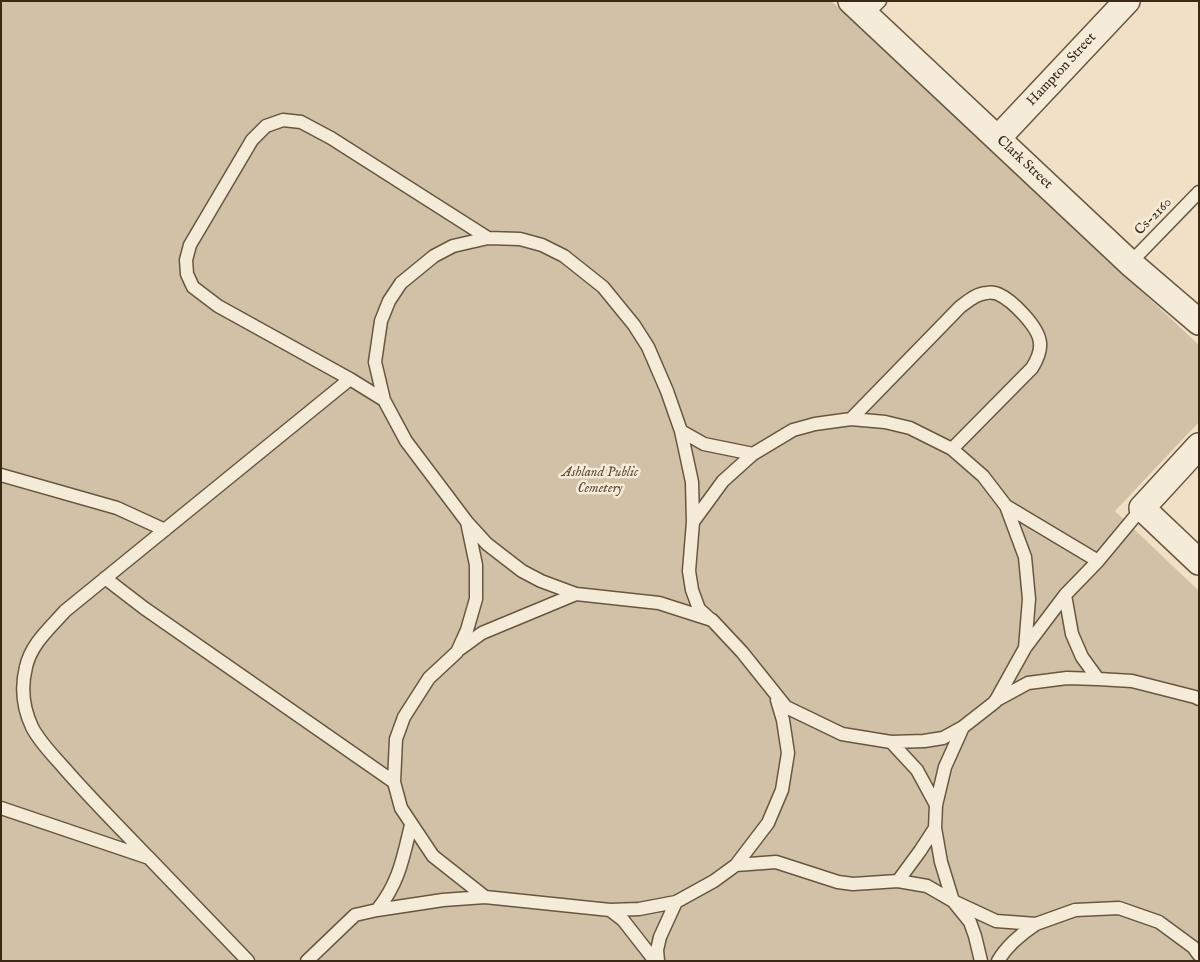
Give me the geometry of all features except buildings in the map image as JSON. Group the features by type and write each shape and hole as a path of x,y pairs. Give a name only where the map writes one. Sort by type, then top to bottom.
{"street":[{"name":"Hampton Street","path":"998,138 1127,1"},
{"name":"Clark Street","path":"866,6 998,138 1130,264 1199,322"},
{"path":"1199,446 1142,508 1199,562"}],"lane":[{"path":"384,400 350,379 218,306 193,287 186,274 186,260 190,245 252,140 266,126 283,120 301,122 331,138 488,238"},
{"name":"Cs-2160","path":"1130,264 1199,192"},
{"path":"712,620 659,604 576,594 541,581 522,570 488,544 467,522 406,441 384,400 375,362 381,321 390,301 402,283 434,256 453,246 488,238 520,238 542,245 564,256 603,287 634,325 648,347 667,391 680,431 692,482 693,522 689,571 692,590 699,609 712,620 742,652 786,707 842,734 891,742 924,741 943,738 963,727 995,702 1028,683 1067,678 1098,678 1132,682 1199,699"},
{"path":"851,419 960,307 972,298 985,292 998,293 1019,309 1037,330 1040,343 1039,356 1032,368 952,449"},
{"path":"248,961 92,799 44,745 32,727 25,707 23,687 26,666 35,646 65,611 350,379"},
{"path":"693,522 723,481 753,454 793,430 815,424 851,419 885,422 910,428 952,449 983,476 1006,506 1025,557 1029,599 1025,648"},
{"path":"680,431 704,444 753,454"},
{"path":"1,475 117,508 165,530"},
{"path":"1006,506 1098,561"},
{"path":"995,702 1025,648 1065,594 1098,561 1142,508"},
{"path":"457,652 467,630 476,599 476,565 467,522"},
{"path":"105,578 144,608 394,782"},
{"path":"485,897 433,856 401,808 394,782 396,740 404,718 429,678 457,652 482,633 576,594"},
{"path":"1065,594 1072,634 1082,657 1098,678"},
{"path":"307,961 356,915 377,910 444,900 485,897 610,910 639,909 676,902 714,881 736,865 768,823 782,790 788,753 783,720 774,693"},
{"path":"963,727 945,767 936,805 935,828 941,862 953,901 970,922 981,961"},
{"path":"891,742 917,770 936,805"},
{"path":"1,808 149,858"},
{"path":"377,910 387,898 398,875 411,825"},
{"path":"898,881 935,828"},
{"path":"736,865 776,862 838,882 853,884 898,881 927,886 996,922 1036,924"},
{"path":"657,961 660,937 676,902"},
{"path":"998,961 1016,938 1036,924 1075,910 1118,908 1159,922 1192,947 1199,955"},
{"path":"610,910 623,920 657,961"}],"green space":[{"name":"Ashland Public Cemetery","path":"1,1 831,1 1199,345 1199,422 1115,511 1199,591 1199,961 1,961"}]}
